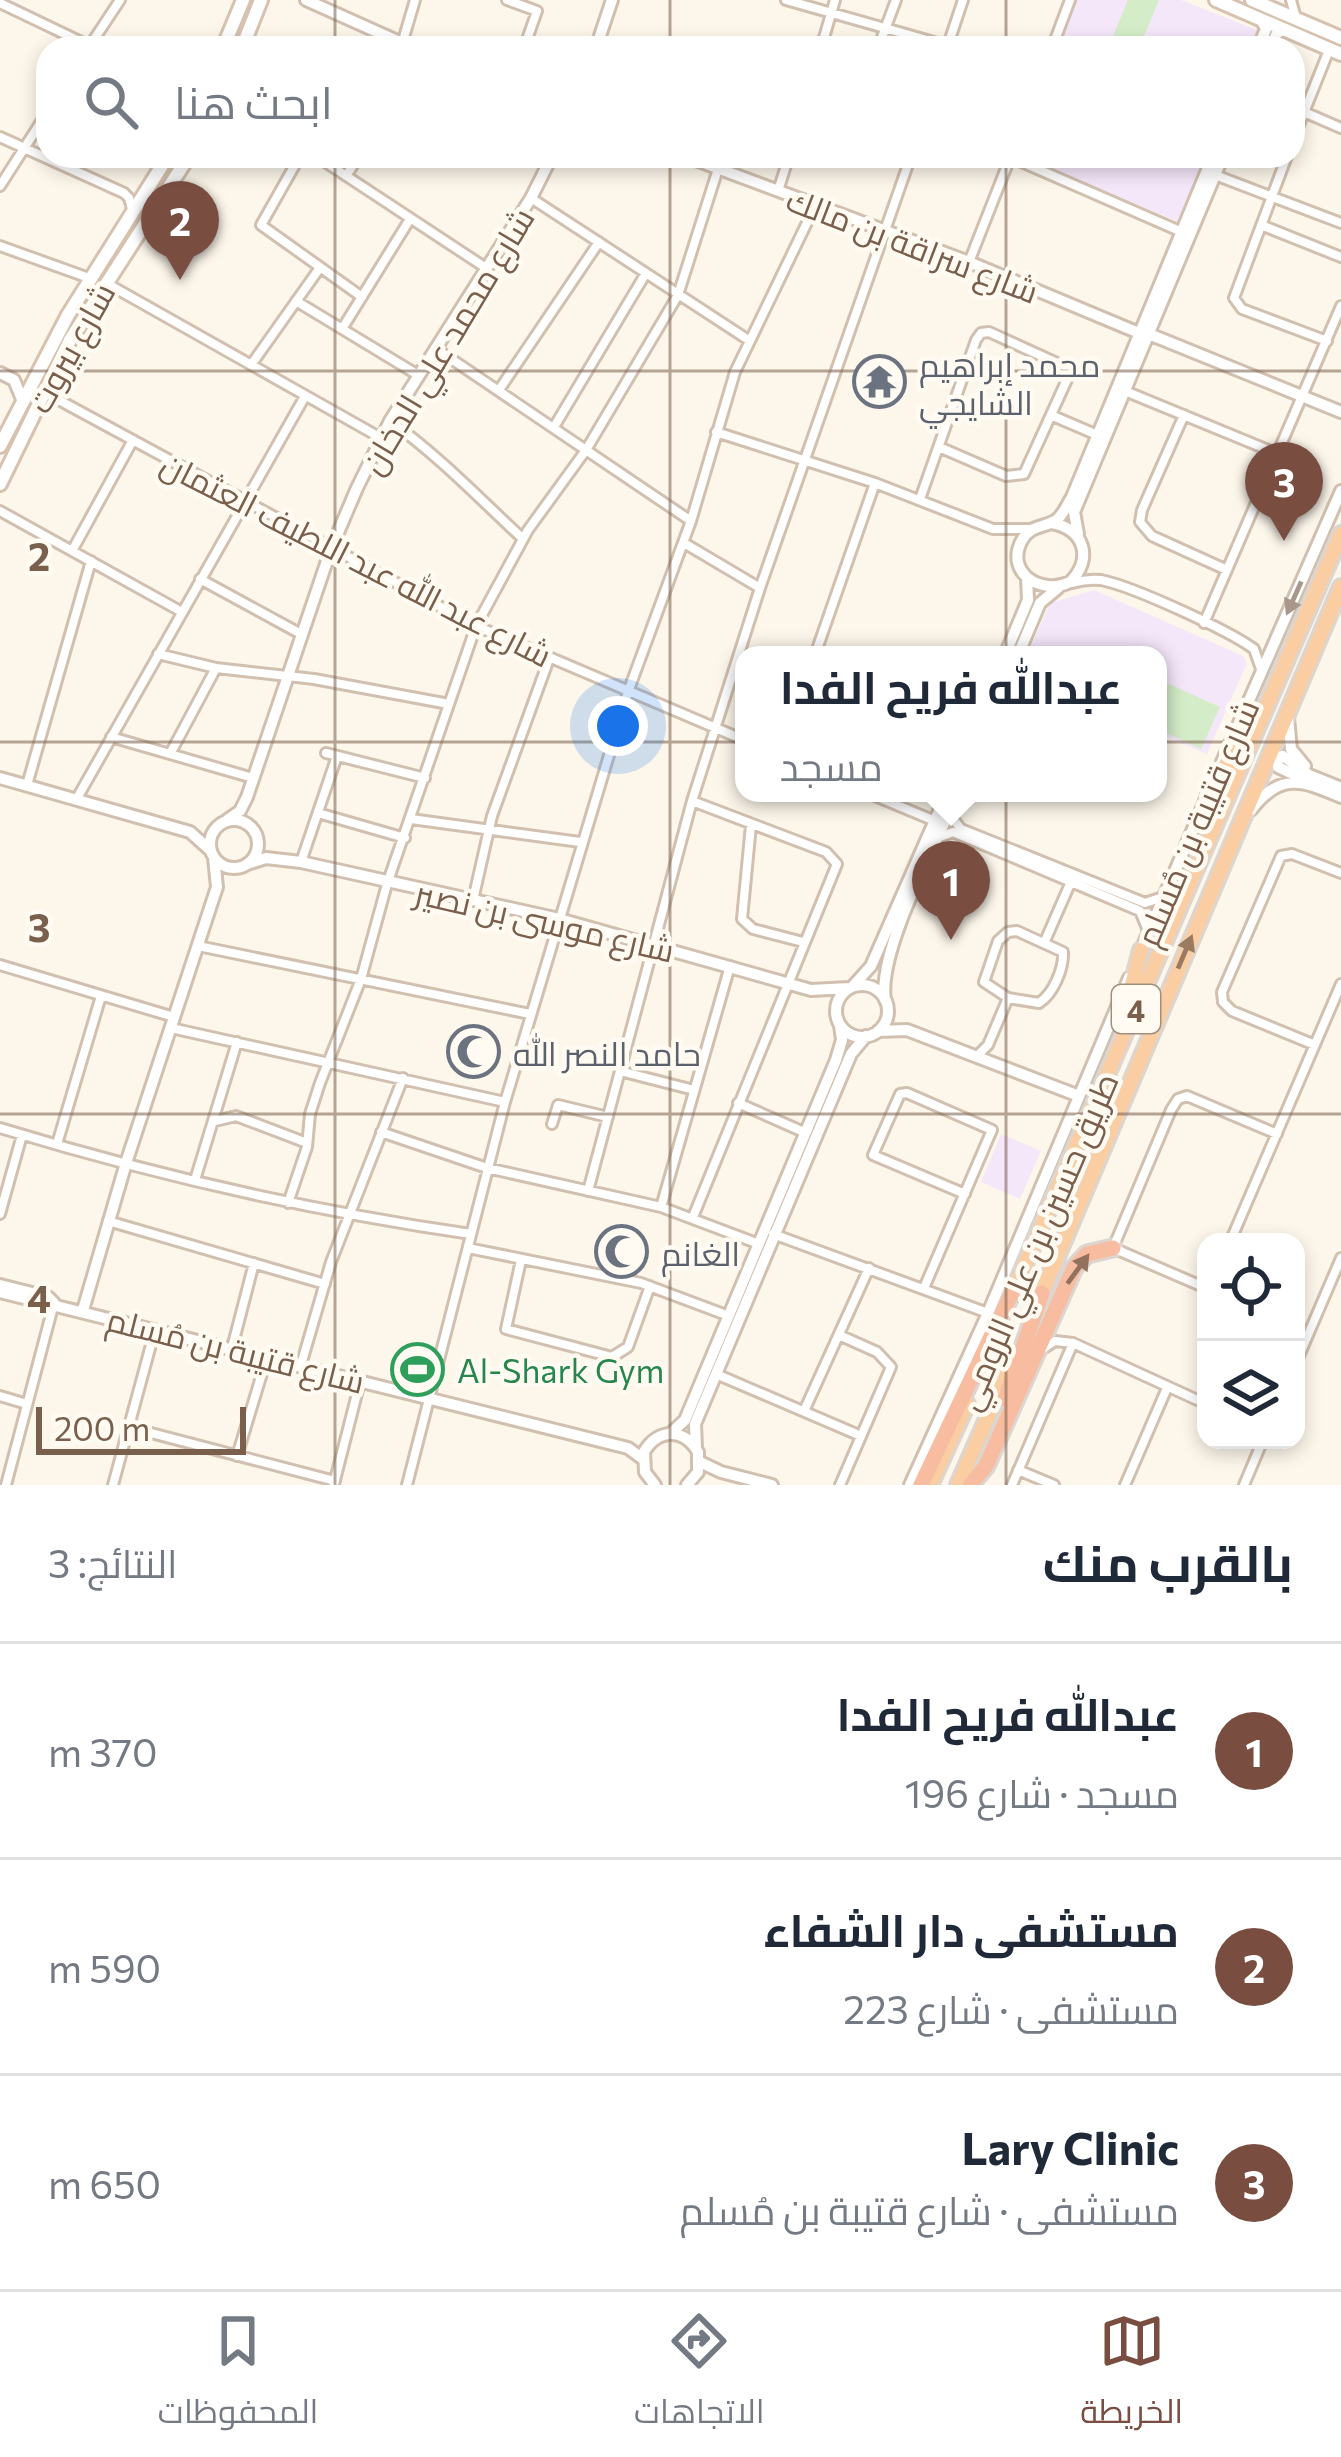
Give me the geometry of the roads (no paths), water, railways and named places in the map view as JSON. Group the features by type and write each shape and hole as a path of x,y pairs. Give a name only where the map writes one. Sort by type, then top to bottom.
{"highway":[{"name":"طريق حسين بن علي الرومي","path":"930,1485 1341,534"},
{"name":"طريق حسين بن علي الرومي","path":"958,1485 1341,586"},
{"path":"1209,792 1278,683"},
{"path":"1111,1066 1144,942"},
{"path":"970,1485 986,1466 1080,1260 1113,1248"},
{"path":"921,1485 1015,1286"},
{"path":"970,1485 1018,1369 1042,1293"}],"main road":[{"path":"228,36 243,0"},
{"path":"247,36 261,0"},
{"path":"1216,0 1262,19 1341,38"},
{"path":"1252,0 1335,51"},
{"name":"شارع بيروت","path":"99,278 132,211 160,168"},
{"name":"شارع بيروت","path":"0,484 74,319 180,168"},
{"name":"شارع بيروت","path":"0,446 22,399 64,338"}],"street":[{"path":"98,36 120,0"},
{"path":"305,0 331,6 389,36"},
{"path":"410,36 415,0"},
{"path":"507,0 533,6 527,36"},
{"path":"600,36 612,0"},
{"path":"786,0 909,36"},
{"path":"825,36 835,0"},
{"path":"882,36 896,0"},
{"path":"951,36 963,0"},
{"path":"1056,36 1070,0"},
{"path":"1276,36 1291,24 1292,0"},
{"path":"0,3 68,36"},
{"path":"1262,19 1263,36"},
{"path":"1305,110 1335,51"},
{"path":"1305,112 1341,128"},
{"path":"0,186 36,129"},
{"path":"0,137 36,154"},
{"path":"68,168 124,193 132,211"},
{"path":"293,168 261,225 362,297"},
{"path":"334,168 487,269"},
{"path":"346,176 351,168"},
{"name":"شارع محمد علي الدخان","path":"222,824 240,811 247,797 331,549 381,438 546,168"},
{"path":"778,192 785,168"},
{"path":"742,646 907,168"},
{"path":"969,262 1006,168"},
{"path":"1035,168 1182,232"},
{"path":"1022,646 1038,607 1083,564 1074,512 1209,168"},
{"path":"1051,523 1072,497 1095,434 1218,168"},
{"path":"1282,168 1235,302 1242,309 1327,341"},
{"path":"288,1203 308,1143 310,1114 362,979 387,884 476,626 523,539 586,450 678,295 718,169"},
{"name":"شارع سراقة بن مالك","path":"718,169 969,262 1341,412"},
{"path":"1215,176 1341,224"},
{"path":"531,199 750,341"},
{"path":"407,1485 487,1168 580,842 628,692 692,521 735,372 815,206"},
{"path":"342,329 410,218"},
{"path":"1261,225 1341,257"},
{"path":"499,389 599,242"},
{"path":"0,246 99,278 381,438"},
{"path":"251,365 319,268"},
{"path":"554,427 646,273"},
{"path":"296,302 418,375"},
{"path":"1204,623 1341,306"},
{"path":"920,499 939,447 981,333 989,332 1068,368 1053,416 1030,466 1020,476 1006,476 939,447"},
{"path":"435,348 692,521"},
{"path":"0,373 14,380 22,399"},
{"path":"1125,391 1278,454"},
{"name":"شارع عبد الله عبد اللطيف العثمان","path":"43,392 476,626 735,736"},
{"path":"76,800 304,398"},
{"path":"1184,415 1140,522 1152,536 1227,570"},
{"path":"1053,416 1095,434"},
{"path":"391,421 447,464 523,539"},
{"path":"716,432 875,483 993,529 1008,540 1027,578 1028,600 1009,646"},
{"path":"72,551 133,440"},
{"path":"818,646 875,483"},
{"name":"شارع قتيبة بن مُسلم","path":"910,1485 1341,490"},
{"path":"0,511 182,612"},
{"path":"993,529 1014,532 1051,523 1064,525 1079,537"},
{"path":"1018,556 1023,539 1036,526"},
{"path":"684,543 760,588"},
{"path":"27,785 91,561"},
{"path":"200,578 301,634"},
{"path":"1027,578 1042,587 1092,579 1113,583 1254,649 1261,672"},
{"path":"158,654 216,668 449,704"},
{"path":"473,900 488,830 549,659"},
{"path":"170,754 216,668"},
{"path":"588,1191 692,801 735,668"},
{"path":"1292,702 1287,730 1291,749 1309,769 1341,789"},
{"path":"111,737 253,778"},
{"path":"326,753 425,778"},
{"path":"302,862 338,756"},
{"path":"1309,783 1278,767 1277,757 1341,789"},
{"path":"0,778 190,832 226,867 244,866"},
{"path":"1233,838 1272,788 1292,782 1341,789"},
{"name":"شارع محمد علي الدخان","path":"247,797 254,830"},
{"path":"692,801 826,852 836,861 693,1216"},
{"path":"890,802 935,821"},
{"path":"671,1433 685,1420 839,1054 838,1000 870,968 943,802"},
{"path":"691,1481 700,1462 694,1428 850,1054 886,1021 887,961 954,802"},
{"path":"318,813 405,838"},
{"path":"950,813 961,829 1140,911 1147,919 1144,942"},
{"path":"190,832 238,820 254,830 276,858"},
{"path":"411,820 580,842"},
{"path":"83,1310 217,887 212,854 222,824"},
{"path":"752,825 741,913 744,922 757,931 803,942"},
{"path":"217,887 256,853 254,830"},
{"path":"939,838 953,832 1145,902 1165,896"},
{"path":"1315,1045 1229,1009 1222,992 1281,856 1292,854 1341,873"},
{"name":"شارع موسى بن نصير","path":"244,866 276,858 302,862 560,919 811,990 851,987"},
{"path":"1045,941 1073,878"},
{"path":"1010,931 1060,948 1064,959 1047,998 1032,1004 1008,998 984,982 998,941 1010,931"},
{"path":"198,946 530,1014"},
{"path":"661,1207 730,964"},
{"path":"0,965 237,1042 505,1102"},
{"path":"1234,1233 1341,984"},
{"path":"851,987 874,988 907,1030 1079,1096"},
{"name":"شارع موسى بن نصير","path":"811,990 838,1019"},
{"path":"57,1144 101,995"},
{"path":"977,1056 988,1045 1008,998"},
{"path":"838,1019 850,1034 907,1030"},
{"path":"195,1180 237,1042"},
{"path":"620,1071 694,1090"},
{"path":"301,1365 349,1216 403,1078"},
{"path":"924,1288 965,1194 992,1130 903,1093 896,1098 873,1155 965,1194"},
{"path":"1197,1284 1113,1248 1178,1100 1194,1098 1277,1134"},
{"path":"738,1103 806,1132"},
{"path":"552,1124 558,1105 608,1117"},
{"path":"214,1122 236,1116 308,1143"},
{"path":"0,1128 288,1203 471,1234"},
{"path":"381,1132 487,1168 693,1216 759,1244"},
{"path":"0,1214 22,1135"},
{"path":"108,1221 325,1284"},
{"path":"772,1234 988,1313"},
{"path":"468,1248 650,1286 729,1316"},
{"path":"1305,1343 1341,1258"},
{"path":"521,1260 506,1329 617,1357 628,1347 650,1286"},
{"path":"232,1348 254,1263"},
{"path":"804,1411 869,1268"},
{"name":"شارع قتيبة بن مُسلم","path":"0,1289 48,1297 54,1303 628,1448 643,1459"},
{"path":"6,1485 54,1303"},
{"path":"112,1485 155,1328"},
{"path":"1305,1332 1309,1334"},
{"path":"838,1335 877,1352 891,1364 839,1485"},
{"path":"1034,1359 1054,1341 1072,1343 1197,1400"},
{"path":"1012,1485 1072,1343"},
{"path":"237,1456 267,1357"},
{"path":"716,1373 861,1436"},
{"path":"128,1427 334,1483 360,1380"},
{"path":"1125,1485 1167,1388"},
{"path":"0,1396 28,1404"},
{"path":"671,1433 686,1437 696,1448"},
{"name":"شارع قتيبة بن مُسلم","path":"628,1448 671,1433"},
{"path":"650,1443 643,1459 644,1472 654,1485"},
{"path":"1244,1485 1259,1449"},
{"path":"700,1462 772,1485"},
{"path":"1018,1470 1054,1485"},
{"path":"691,1481 721,1472"}],"place":[{"name":"مستشفى دار الشفاء","path":"180,280"},
{"name":"محمد إبراهيم الشايجي","path":"880,382"},
{"name":"Lary Clinic","path":"1284,541"},
{"name":"عبدالله فريح الفدا","path":"951,940"},
{"name":"حامد النصر الله","path":"474,1052"},
{"name":"الغانم","path":"622,1252"},
{"name":"Al-Shark Gym","path":"418,1369"}]}
